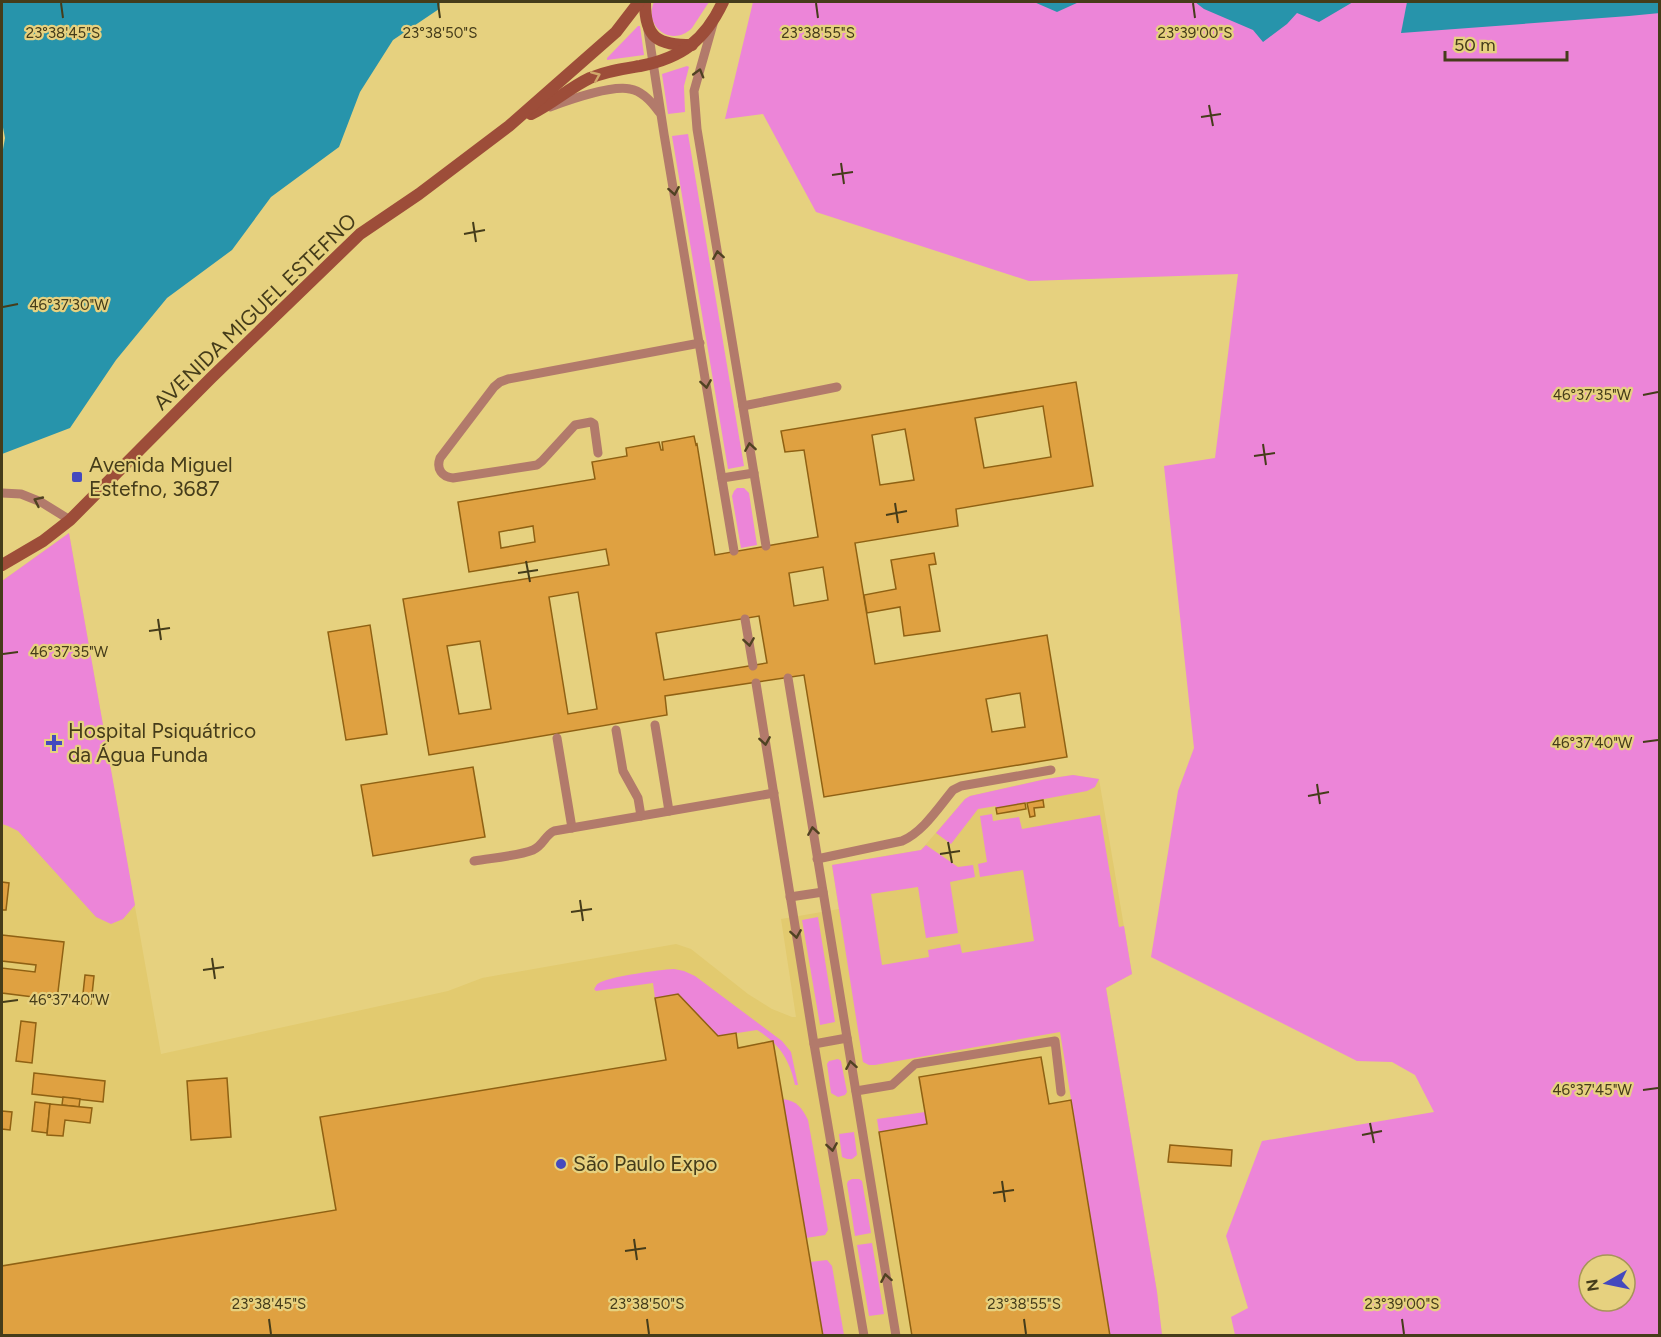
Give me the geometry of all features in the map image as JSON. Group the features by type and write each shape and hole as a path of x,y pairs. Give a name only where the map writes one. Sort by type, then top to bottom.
{"main road":[{"name":"AVENIDA MIGUEL ESTEFNO","path":"2,566 43,541 70,520 211,378 360,234 419,194 509,126 615,32 639,2"},
{"path":"645,2 648,28 655,36 664,43 692,45"},
{"name":"AVENIDA MIGUEL ESTEFNO","path":"509,126 536,112 569,90 608,71 654,63 672,57 692,45 715,18 723,2"}],"lane":[{"path":"715,18 694,91 694,99 697,129 766,546"},
{"path":"648,28 734,552"},
{"path":"536,112 578,97 615,88 640,92 653,103 661,115"},
{"path":"598,453 594,424 591,422 575,425 537,465 453,478 447,478 439,468 440,458 500,382 700,343"},
{"path":"743,406 837,387"},
{"path":"722,478 754,473"},
{"path":"2,493 21,494 41,502 70,520"},
{"path":"745,619 753,666"},
{"path":"788,678 896,1335"},
{"path":"756,683 813,1044 864,1335"},
{"path":"655,725 669,811"},
{"path":"616,730 623,771 638,798 641,816"},
{"path":"557,738 572,828"},
{"path":"817,858 902,841 918,831 953,790 961,786 1051,770"},
{"path":"474,861 532,850 541,845 551,832 774,793"},
{"path":"790,897 823,892"},
{"path":"813,1044 847,1038"},
{"path":"856,1091 892,1085 915,1064 1055,1041 1061,1092"}],"shaded area":[{"path":"654,2 709,2 692,28 676,36 661,32 656,26 652,19"},
{"path":"753,2 1659,2 1659,1335 1235,1335 1231,1317 1248,1308 1226,1236 1262,1141 1434,1112 1415,1075 1392,1062 1357,1061 1151,957 1178,791 1194,748 1164,466 1215,458 1238,274 1029,281 816,212 763,114 725,119"},
{"path":"640,26 644,55 607,60 607,58"},
{"path":"689,67 684,86 685,112 668,114 662,74"},
{"path":"688,134 744,466 728,469 672,136"},
{"path":"737,488 744,488 749,493 757,545 741,548 732,496"},
{"name":"São Paulo Expo","path":"69,533 161,1054 448,991 482,978 676,944 691,949 748,994 772,1009 796,1017 781,919 839,909 832,865 921,850 970,796 1073,775 1099,779 1132,974 1106,988 1157,1292 1162,1335 2,1336 2,581"},
{"path":"69,533 135,905 123,919 111,924 96,917 18,831 2,824 2,581"},
{"path":"1073,775 1099,779 1095,787 1087,791 996,808 996,806 978,809 951,844 936,833 970,796"},
{"path":"992,814 993,821 1019,817 1022,829 1100,815 1119,927 1124,926 1132,974 1106,988 1157,1292 1162,1335 1110,1335 1060,1032 875,1065 863,1062 832,865 921,850 926,845 958,867 973,865 975,877 950,882 958,933 926,938 918,887 871,894 882,965 929,957 928,950 960,944 962,953 1034,941 1023,870 980,877 978,864 987,862 980,816"},
{"path":"818,917 835,1022 820,1025 802,920"},
{"path":"674,969 695,976 782,1041 791,1052 798,1085 795,1085 787,1060 782,1053 772,1041 757,1030 718,1036 655,998 653,983 596,991 594,989 599,983 607,980"},
{"path":"838,1059 841,1061 847,1092 838,1097 831,1093 827,1064 829,1061"},
{"path":"783,1099 792,1101 798,1106 808,1120 828,1230 825,1235 806,1238"},
{"path":"925,1112 927,1124 879,1132 877,1119"},
{"path":"854,1132 857,1155 852,1159 847,1159 842,1157 839,1134"},
{"path":"852,1179 862,1181 871,1233 855,1236 847,1184"},
{"path":"872,1243 884,1314 869,1316 857,1245"},
{"path":"827,1260 832,1266 844,1335 823,1335 810,1262"}],"water":[{"path":"2,2 440,2 439,9 393,40 360,92 339,147 271,197 232,250 167,298 116,360 70,428 2,454 2,155 5,138 2,122"},
{"path":"1034,2 1079,2 1057,12"},
{"path":"1195,2 1353,2 1319,22 1297,13 1287,24 1263,42 1253,30 1204,9"},
{"path":"1407,2 1659,2 1660,13 1401,33"}],"building":[{"path":"1076,382 1093,486 956,509 958,526 855,543 875,664 1047,635 1067,757 824,797 804,675 665,696 667,715 429,755 403,599 609,565 606,549 469,572 458,502 595,479 592,462 627,456 626,448 659,442 663,450 662,442 694,436 715,555 818,537 804,450 785,452 781,431","holes":["1043,406 1051,457 984,468 975,418","905,429 914,480 880,485 872,435","533,526 535,542 501,548 499,532","823,567 828,600 794,606 789,573","578,592 597,709 568,714 549,597","759,616 767,663 664,680 656,633","480,641 491,709 459,714 447,646","1020,693 1025,727 992,732 986,699"]},
{"path":"934,553 936,564 929,565 940,631 904,636 900,607 867,613 864,595 896,589 891,560"},
{"path":"370,625 387,734 346,740 328,632"},
{"path":"473,767 485,837 373,856 361,785"},
{"path":"1043,800 1044,807 1034,808 1035,816 1030,817 1027,803"},
{"path":"1025,803 1026,809 997,814 996,808"},
{"path":"2,882 9,883 6,910 2,910"},
{"path":"2,935 64,942 57,1000 2,993 2,968 35,972 36,965 2,961"},
{"path":"85,975 94,976 91,1004 82,1003"},
{"name":"São Paulo Expo","path":"678,994 718,1036 736,1033 738,1048 773,1041 823,1336 2,1336 2,1266 336,1210 320,1117 666,1060 655,998"},
{"path":"21,1021 36,1023 32,1063 16,1061"},
{"path":"1041,1057 1049,1104 1071,1100 1110,1336 912,1336 879,1132 927,1124 919,1077"},
{"path":"34,1073 105,1081 103,1102 32,1094"},
{"path":"227,1078 231,1137 191,1140 187,1081"},
{"path":"63,1097 80,1099 79,1107 62,1105"},
{"path":"35,1102 50,1104 47,1133 32,1131"},
{"path":"50,1104 92,1108 90,1123 65,1120 63,1136 47,1135"},
{"path":"2,1111 12,1112 10,1130 2,1129"},
{"path":"1170,1145 1232,1150 1231,1166 1168,1162"}],"place":[{"name":"Avenida Miguel Estefno, 3687","path":"77,477"},
{"name":"Hospital Psiquátrico da Água Funda","path":"54,743"},
{"name":"São Paulo Expo","path":"561,1164"}]}
